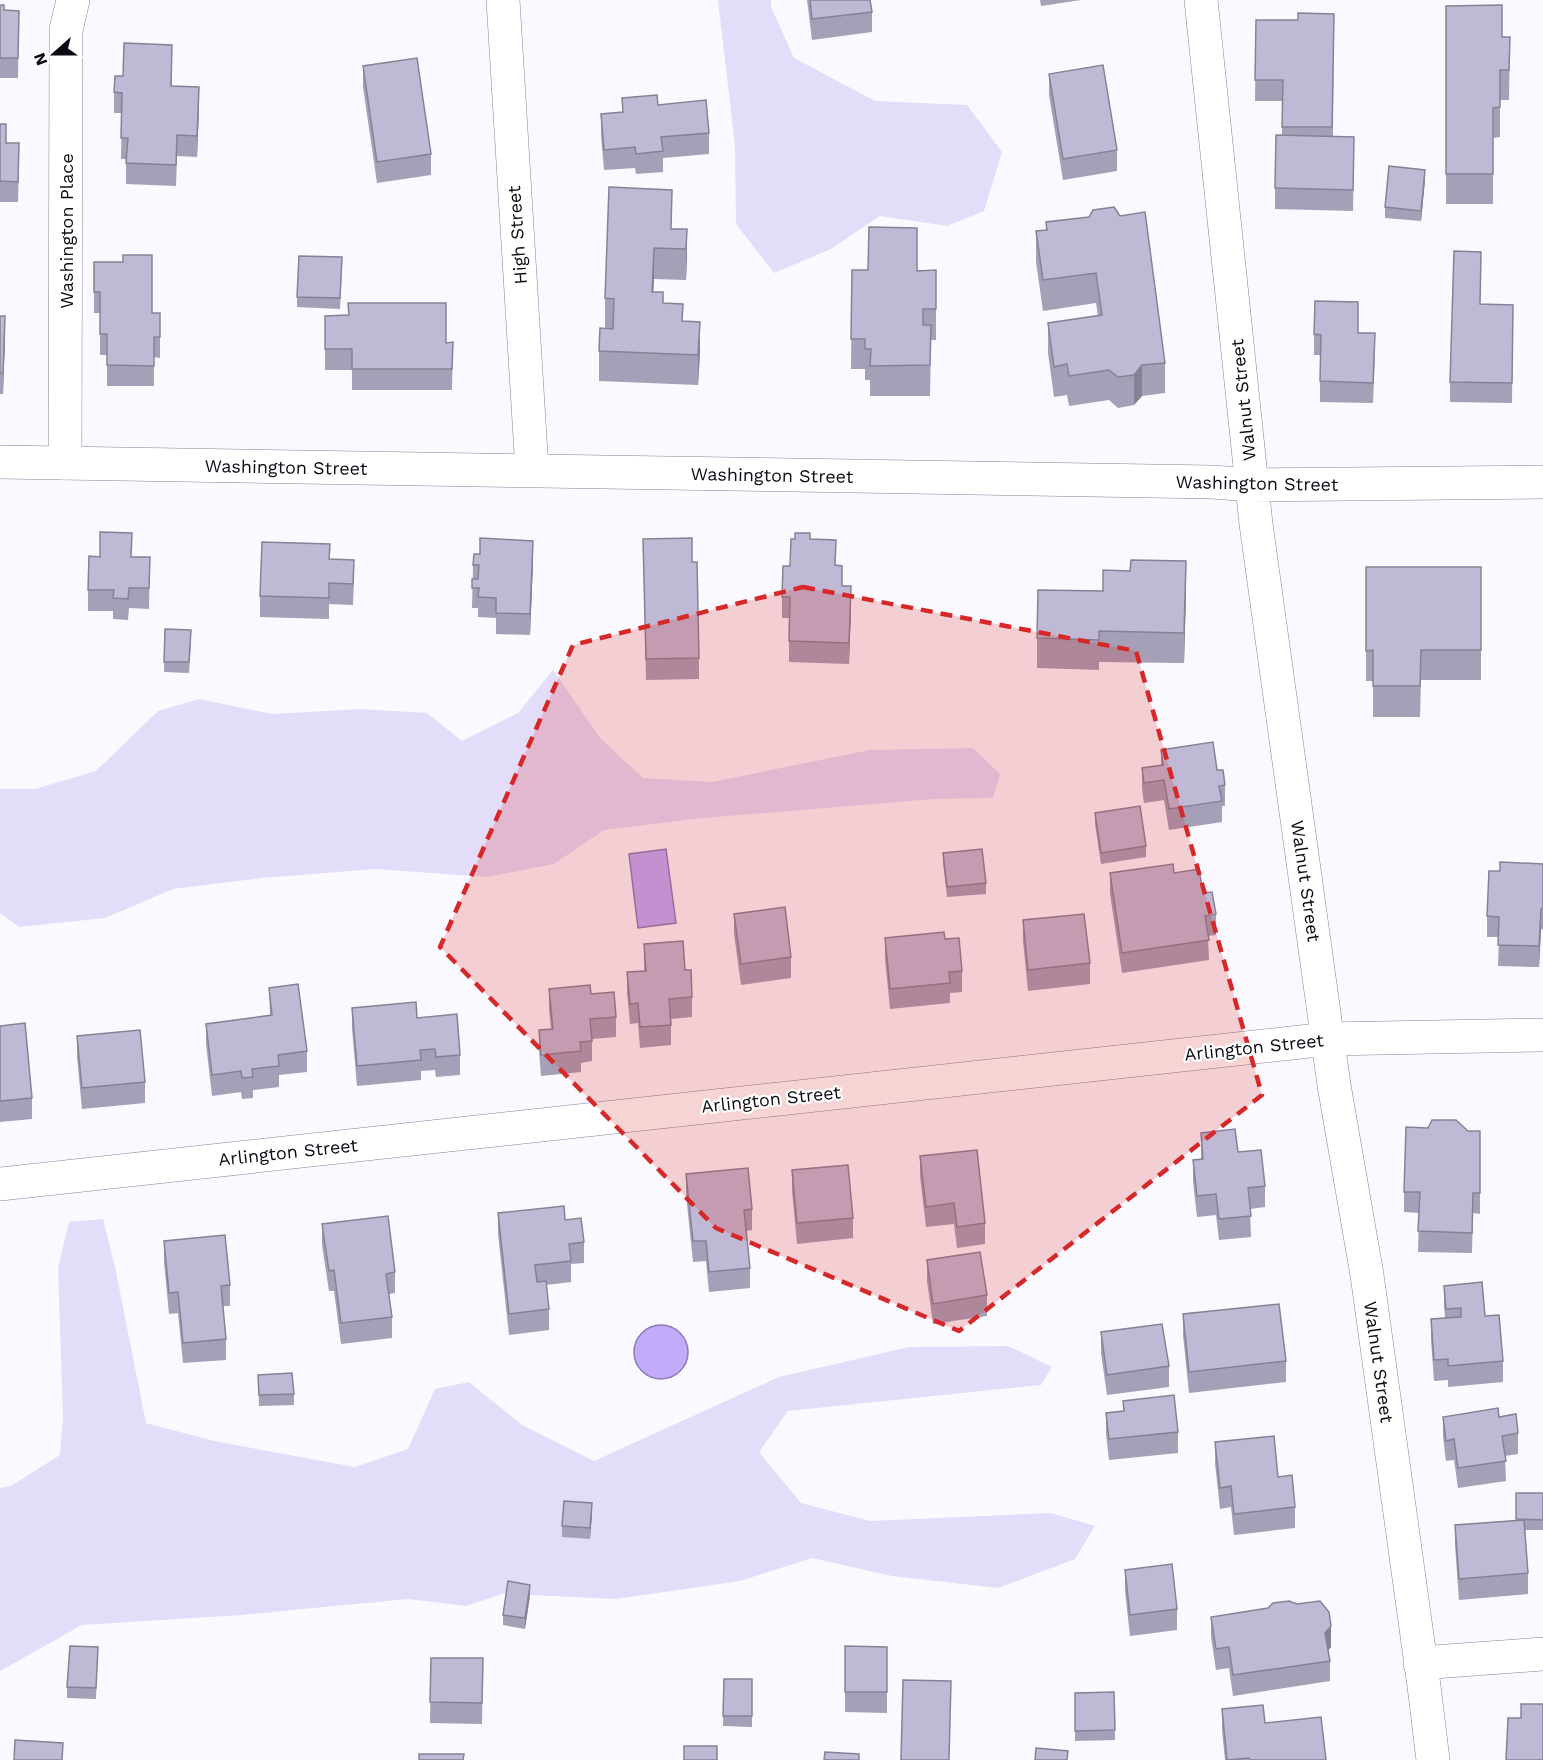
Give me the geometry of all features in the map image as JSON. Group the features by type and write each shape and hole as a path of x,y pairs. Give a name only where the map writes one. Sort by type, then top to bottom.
{"street":[{"name":"Washington Place","path":"65,463 66,30 72,0"},
{"name":"High Street","path":"502,0 532,470"},
{"name":"Walnut Street","path":"1201,0 1252,485 1334,1085 1367,1275 1433,1760"},
{"name":"Washington Street","path":"0,462 1200,482 1252,485 1543,482"},
{"name":"Arlington Street","path":"0,1184 1328,1039 1543,1035"},
{"path":"1420,1664 1543,1654"}],"highlighted area":[{"path":"803,587 1136,651 1262,1095 959,1331 716,1228 440,947 573,645"}],"shaded area":[{"path":"718,0 771,0 771,7 794,58 875,101 967,105 1002,152 984,211 947,226 880,216 831,249 774,273 736,224 735,146"},
{"path":"553,670 601,739 643,778 712,782 870,750 973,748 1000,774 993,798 934,799 703,818 604,830 554,864 487,877 375,869 263,878 173,889 105,918 19,927 0,913 0,789 35,789 96,771 158,711 199,699 272,714 361,709 427,713 462,741 518,713"},
{"path":"666,849 676,923 638,928 629,854"},
{"path":"103,1219 115,1267 146,1423 214,1441 355,1467 408,1449 435,1389 469,1382 522,1425 594,1461 779,1377 909,1347 1008,1346 1052,1367 1041,1385 788,1411 759,1452 801,1503 870,1521 1051,1513 1095,1526 1075,1559 998,1588 892,1576 812,1558 740,1581 616,1599 508,1592 466,1606 408,1599 241,1615 82,1625 0,1671 0,1488 11,1486 60,1455 63,1417 58,1268 69,1222"},
{"path":"661,1325 671,1327 680,1333 686,1342 688,1352 686,1362 680,1371 671,1377 661,1379 651,1377 642,1371 636,1362 634,1352 636,1342 642,1333 651,1327"}],"building":[{"path":"810,0 870,0 872,12 812,19"},
{"path":"0,5 4,5 4,10 19,11 18,58 0,58"},
{"path":"1502,5 1502,37 1510,37 1509,70 1500,70 1500,107 1493,108 1493,174 1446,174 1446,6"},
{"path":"1298,13 1334,14 1332,127 1282,127 1283,80 1255,80 1256,20 1298,20"},
{"path":"124,43 172,45 171,86 199,87 197,136 177,135 176,165 126,163 128,138 121,138 122,93 114,92 115,76 123,76"},
{"path":"417,58 431,154 377,162 363,66"},
{"path":"1103,65 1117,150 1063,159 1049,74"},
{"path":"657,95 658,105 706,100 709,133 661,137 663,151 636,154 635,147 604,150 601,114 623,112 622,98"},
{"path":"0,124 6,124 6,143 19,143 18,182 0,181"},
{"path":"1276,135 1354,137 1353,190 1275,188"},
{"path":"1389,166 1425,170 1421,211 1385,207"},
{"path":"609,187 672,190 671,229 687,229 686,249 654,248 652,292 663,292 663,303 683,304 682,321 700,322 698,355 599,351 600,328 613,329 614,299 605,298"},
{"path":"1114,207 1120,216 1145,212 1165,363 1142,365 1134,375 1118,377 1109,370 1069,376 1067,364 1054,367 1048,323 1102,315 1096,273 1043,280 1036,231 1047,230 1046,222 1089,217 1093,210"},
{"path":"869,227 917,228 917,271 936,270 936,309 923,309 923,325 931,325 930,365 870,366 871,349 865,349 865,339 851,339 852,270 868,270"},
{"path":"1454,251 1481,252 1480,304 1513,305 1512,383 1450,382"},
{"path":"123,255 152,255 152,313 160,313 160,337 154,337 154,366 107,365 107,334 100,334 100,292 94,292 94,262 123,262"},
{"path":"299,256 342,257 340,298 297,297"},
{"path":"1315,301 1358,302 1358,333 1375,333 1373,383 1320,381 1321,335 1314,334"},
{"path":"348,303 446,303 446,343 453,342 452,369 352,369 352,349 325,349 325,316 349,315"},
{"path":"0,316 5,316 3,373 0,373"},
{"path":"100,532 132,533 131,557 150,557 149,588 129,588 128,599 113,598 114,590 88,590 89,556 100,557"},
{"path":"795,533 810,533 810,539 836,540 835,565 842,566 842,586 851,586 849,643 789,641 790,597 782,597 783,566 790,566 791,539 795,539"},
{"path":"480,538 533,541 530,614 496,613 496,598 478,597 479,588 472,588 472,579 478,579 479,565 473,565 474,554 480,554"},
{"path":"692,538 692,562 697,562 699,658 646,659 643,539"},
{"path":"262,542 330,544 329,559 354,560 353,584 329,583 329,598 260,596"},
{"path":"1131,560 1186,561 1184,633 1099,631 1099,640 1037,638 1038,590 1103,591 1103,570 1130,571"},
{"path":"1366,567 1481,567 1481,650 1421,650 1420,686 1373,686 1373,650 1366,651"},
{"path":"165,629 191,630 189,662 164,662"},
{"path":"1213,742 1217,770 1223,770 1225,785 1219,786 1222,801 1169,809 1164,780 1144,783 1142,768 1163,765 1161,750"},
{"path":"1140,806 1146,846 1101,853 1095,813"},
{"path":"982,849 986,883 947,887 943,853"},
{"path":"1500,862 1543,864 1543,909 1541,909 1539,946 1498,945 1499,917 1487,916 1489,871 1500,871"},
{"path":"1173,864 1174,873 1199,869 1203,893 1212,892 1216,914 1205,916 1209,940 1122,953 1110,873"},
{"path":"785,907 791,957 741,964 734,914"},
{"path":"1084,914 1090,963 1028,970 1023,920"},
{"path":"944,932 945,939 959,938 962,971 949,972 950,983 890,989 885,938"},
{"path":"683,941 685,970 691,970 692,997 669,999 671,1025 640,1027 638,1003 630,1004 627,972 646,971 644,944"},
{"path":"298,984 307,1051 278,1055 279,1066 252,1069 253,1077 242,1078 241,1071 212,1075 206,1024 272,1015 269,988"},
{"path":"590,985 591,994 614,992 616,1017 590,1019 592,1041 580,1042 581,1051 541,1055 539,1030 553,1029 549,989"},
{"path":"416,1002 417,1018 457,1014 460,1055 436,1057 435,1049 420,1050 421,1060 357,1066 352,1008"},
{"path":"25,1023 32,1098 0,1101 0,1026"},
{"path":"140,1030 145,1082 82,1088 77,1036"},
{"path":"1432,1120 1456,1120 1468,1131 1480,1131 1480,1193 1473,1193 1472,1233 1418,1231 1420,1192 1404,1192 1406,1127 1428,1128"},
{"path":"1235,1129 1238,1152 1261,1150 1265,1186 1248,1188 1251,1216 1219,1219 1216,1194 1197,1196 1193,1160 1203,1159 1201,1133"},
{"path":"977,1150 985,1223 957,1227 954,1203 926,1207 920,1156"},
{"path":"848,1165 853,1218 797,1223 792,1170"},
{"path":"748,1168 752,1209 744,1210 750,1268 709,1272 706,1241 693,1241 686,1174"},
{"path":"564,1206 565,1220 581,1218 584,1242 569,1244 571,1261 535,1265 537,1282 546,1281 549,1309 509,1314 498,1213"},
{"path":"388,1216 395,1272 386,1274 392,1317 341,1323 334,1270 329,1271 322,1224"},
{"path":"225,1235 230,1285 221,1286 226,1339 183,1343 178,1292 169,1293 164,1241"},
{"path":"980,1252 987,1295 933,1304 927,1260"},
{"path":"1482,1282 1485,1316 1499,1315 1503,1361 1448,1366 1448,1359 1434,1360 1431,1319 1461,1317 1461,1308 1446,1309 1444,1286"},
{"path":"1279,1304 1286,1361 1189,1372 1183,1314"},
{"path":"1162,1324 1169,1366 1107,1375 1101,1332"},
{"path":"292,1373 294,1394 259,1395 258,1375"},
{"path":"1174,1395 1178,1432 1109,1439 1106,1413 1124,1411 1123,1401"},
{"path":"1498,1408 1499,1417 1516,1414 1518,1433 1502,1436 1506,1461 1458,1468 1454,1439 1446,1441 1443,1417"},
{"path":"1274,1436 1278,1477 1292,1475 1295,1507 1234,1514 1231,1486 1220,1488 1215,1442"},
{"path":"1516,1493 1543,1493 1543,1520 1516,1519"},
{"path":"564,1501 592,1503 590,1528 562,1526"},
{"path":"1524,1520 1528,1573 1459,1579 1455,1525"},
{"path":"1172,1564 1177,1609 1130,1615 1125,1570"},
{"path":"508,1581 530,1585 525,1618 503,1615"},
{"path":"1289,1601 1297,1604 1320,1601 1329,1612 1331,1626 1325,1633 1330,1661 1233,1675 1229,1647 1216,1649 1211,1617 1268,1608 1273,1603"},
{"path":"70,1646 98,1647 96,1688 67,1687"},
{"path":"845,1646 887,1647 887,1692 845,1692"},
{"path":"431,1658 483,1658 482,1703 430,1702"},
{"path":"724,1679 752,1679 752,1716 723,1716"},
{"path":"903,1680 951,1681 949,1760 901,1760"},
{"path":"1114,1692 1115,1730 1075,1731 1075,1693"},
{"path":"1521,1704 1543,1704 1543,1760 1506,1760 1508,1718 1521,1718"},
{"path":"1263,1705 1265,1723 1321,1717 1326,1760 1250,1760 1249,1758 1227,1760 1222,1709"},
{"path":"15,1740 63,1743 62,1760 14,1760"},
{"path":"684,1746 717,1746 717,1760 684,1760"},
{"path":"1036,1748 1068,1751 1067,1760 1035,1760"},
{"path":"825,1752 859,1754 859,1760 824,1760"},
{"path":"419,1754 464,1754 463,1760 419,1760"}]}
